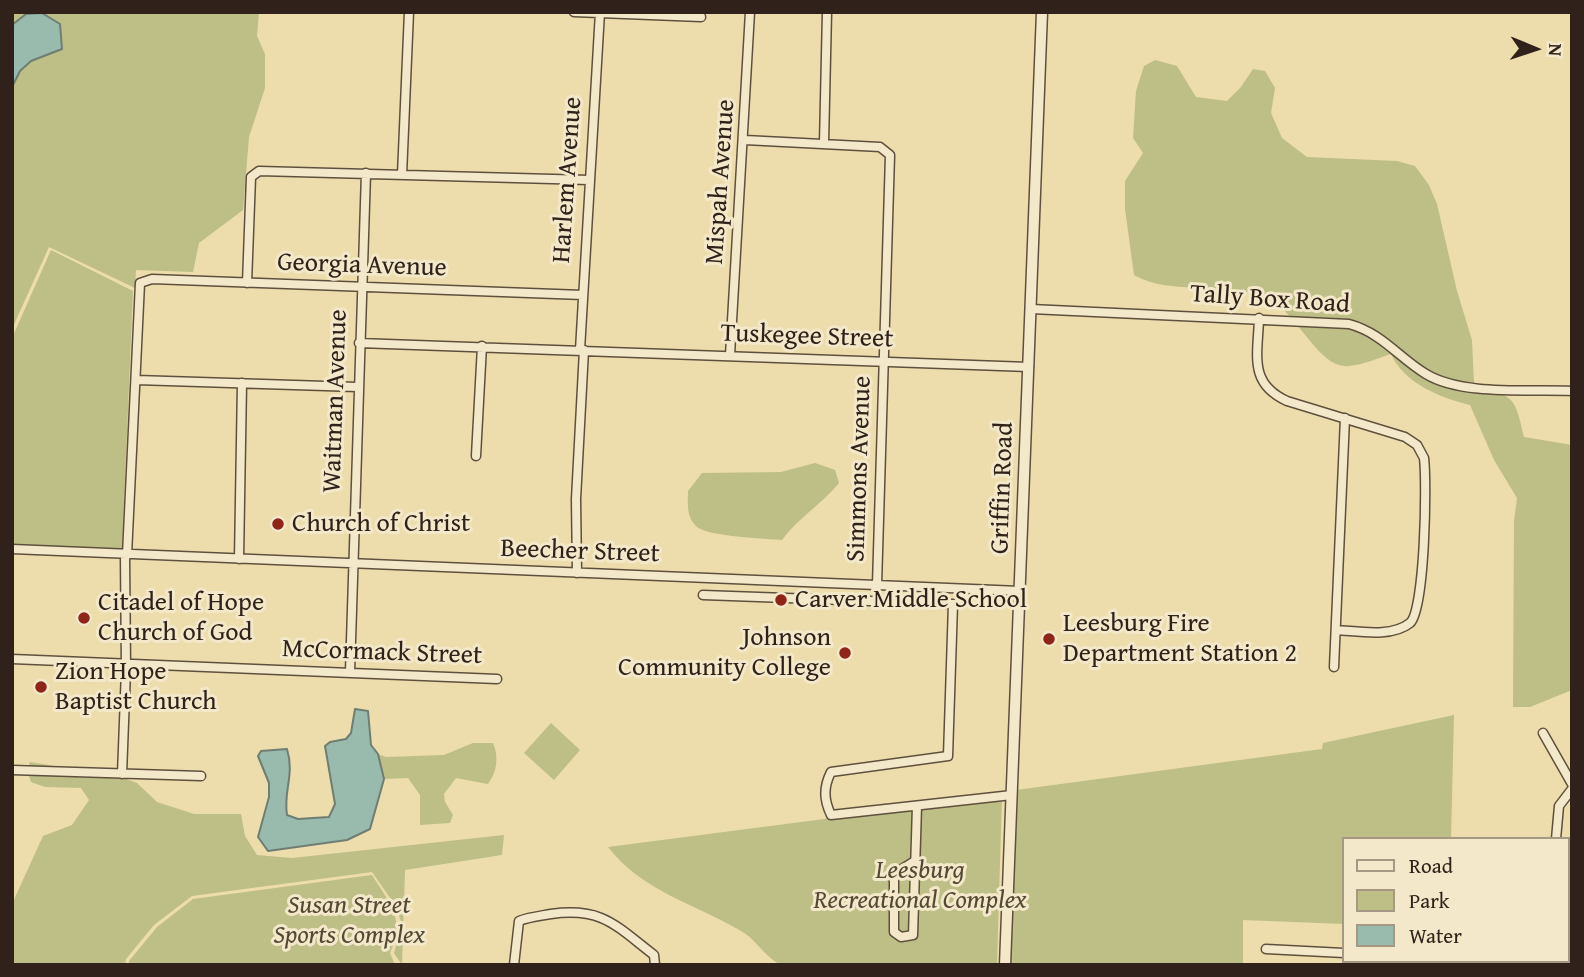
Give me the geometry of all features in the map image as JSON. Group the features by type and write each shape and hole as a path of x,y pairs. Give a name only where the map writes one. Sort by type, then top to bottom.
{"street":[{"path":"402,174 409,12"},
{"path":"574,12 701,17"},
{"name":"Mispah Avenue","path":"730,355 745,140 750,12"},
{"path":"745,140 824,143 827,12"},
{"name":"Griffin Road","path":"1005,965 1042,12"},
{"name":"Harlem Avenue","path":"577,573 576,499 583,295 600,13"},
{"name":"Simmons Avenue","path":"824,143 882,148 891,159 877,585"},
{"path":"247,283 253,174 262,170 589,180"},
{"name":"Waitman Avenue","path":"350,672 357,387 366,173"},
{"name":"Georgia Avenue","path":"136,380 140,283 152,279 583,295"},
{"name":"Tally Box Road","path":"1031,310 1334,322 1365,328 1392,345 1426,374 1456,385 1572,391"},
{"path":"1259,318 1258,365 1264,386 1287,401 1405,437 1421,451 1425,467 1422,584 1418,612 1403,628 1385,632 1336,630"},
{"name":"Tuskegee Street","path":"359,343 1029,367"},
{"path":"476,456 482,346"},
{"path":"122,774 126,555 136,380 357,387"},
{"path":"239,559 243,383"},
{"path":"1334,667 1345,418"},
{"name":"Beecher Street","path":"12,549 1020,591"},
{"path":"703,595 953,604 948,756 831,772 825,783 825,801 831,815 1012,795"},
{"name":"McCormack Street","path":"12,659 497,679"},
{"path":"1542,733 1572,784"},
{"path":"12,770 201,776"},
{"path":"1556,837 1559,806 1572,789"},
{"path":"915,861 894,874 894,932 901,937 913,935 917,806"},
{"path":"514,965 519,921 578,911 595,914 628,934 654,955 655,965"},
{"path":"1266,949 1342,953"}],"green space":[{"path":"12,12 259,12 257,36 265,54 265,88 249,137 243,210 199,243 193,272 136,270 135,288 49,247 12,329 12,87 20,71 31,61 62,49 14,23 12,25"},
{"path":"1155,60 1177,66 1196,97 1227,101 1253,69 1265,71 1275,88 1271,113 1282,138 1307,157 1397,161 1415,166 1429,185 1437,204 1457,291 1472,340 1474,383 1510,400 1518,412 1524,437 1572,445 1572,690 1530,707 1513,707 1514,521 1517,498 1494,460 1470,405 1424,388 1405,374 1391,354 1360,364 1338,365 1318,350 1290,316 1270,300 1236,290 1165,285 1134,275 1125,209 1125,181 1143,153 1133,138 1136,91 1144,66"},
{"path":"51,250 133,291 122,551 12,547 12,338"},
{"path":"815,463 835,470 839,483 782,540 712,533 697,527 691,519 688,491 702,473 781,472"},
{"path":"1454,715 1451,837 1342,837 1342,924 1243,920 1243,965 1009,965 1016,790 1322,749 1323,743"},
{"path":"551,723 580,750 554,780 524,753"},
{"path":"473,743 493,743 495,748 495,769 488,784 456,778 444,794 445,802 453,815 450,823 420,825 420,795 408,778 384,779 378,754 386,757 444,755"},
{"path":"30,762 121,777 137,783 157,802 194,814 241,814 245,836 257,855 292,858 504,835 502,855 405,870 402,965 394,953 402,924 395,905 372,872 192,896 154,925 126,959 125,965 12,965 12,904 43,836 72,825 89,800 81,788 45,787 31,782 27,770"},
{"name":"Leesburg Recreational Complex","path":"1002,796 997,965 782,965 741,931 653,886 622,862 608,847"},
{"name":"Susan Street Sports Complex","path":"372,875 394,912 396,931 390,953 395,965 129,965 129,961 157,927 193,899"}],"water":[{"path":"42,13 60,24 62,49 31,61 20,71 12,87 12,25 26,14"},
{"path":"355,709 368,711 371,745 378,754 384,779 370,829 347,840 268,851 258,837 269,797 269,783 258,756 261,751 287,749 290,767 287,815 298,819 329,817 335,804 325,746 330,742 346,739 351,733"}],"place":[{"name":"Church of Christ","path":"278,524"},
{"name":"Carver Middle School","path":"781,600"},
{"name":"Citadel of Hope Church of God","path":"84,618"},
{"name":"Leesburg Fire Department Station 2","path":"1049,639"},
{"name":"Johnson Community College","path":"845,653"},
{"name":"Zion Hope Baptist Church","path":"41,687"}]}
